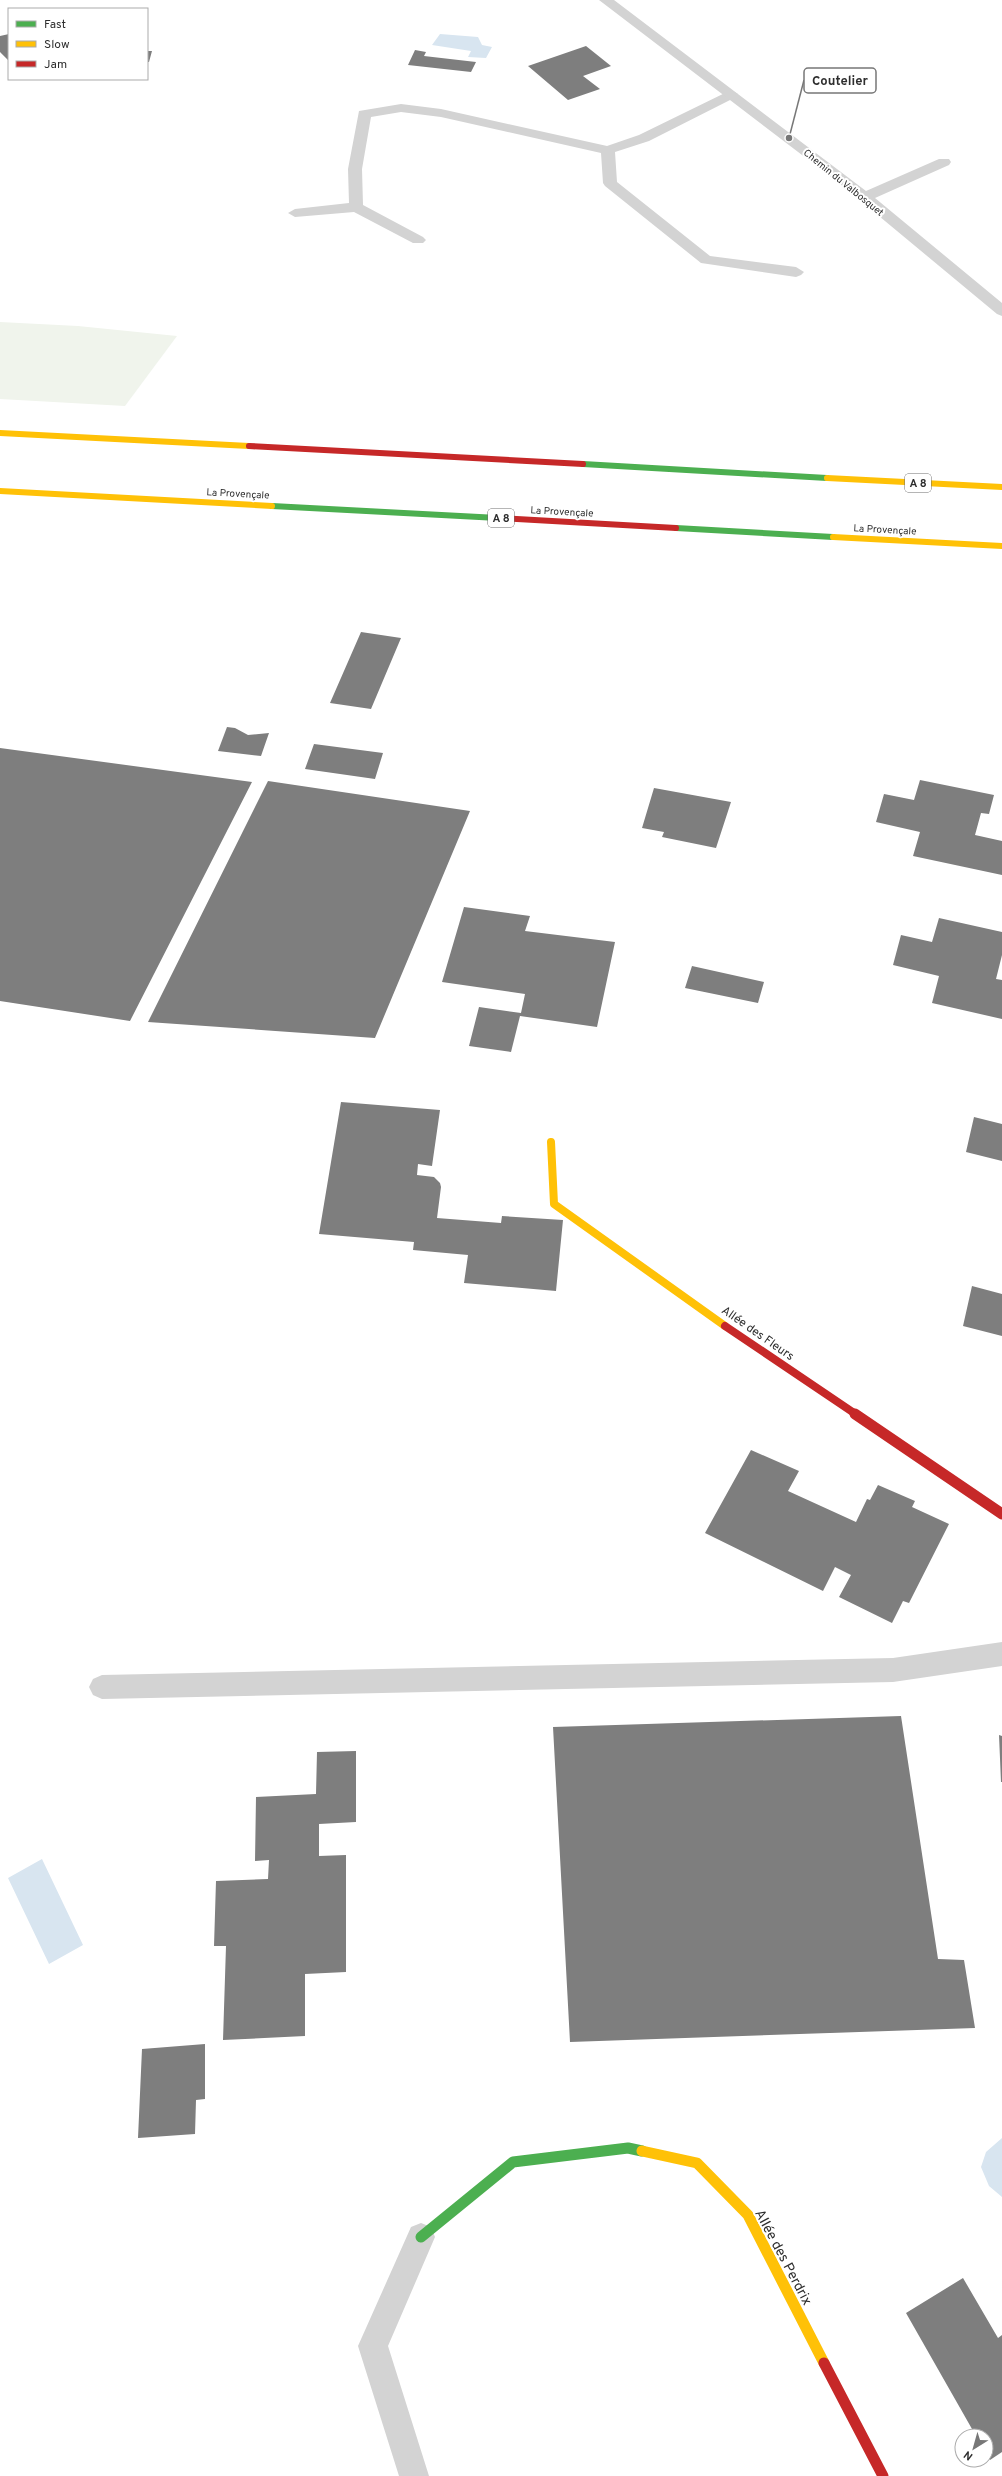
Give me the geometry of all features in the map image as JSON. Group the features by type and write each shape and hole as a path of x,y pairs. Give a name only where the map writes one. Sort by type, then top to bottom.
{"main road":[{"name":"A 8","path":"0,433 1002,487"},
{"name":"La Provençale","path":"0,491 1002,546"},
{"name":"Allée des Fleurs","path":"551,1142 554,1204 722,1323 1002,1514"},
{"name":"Allée des Perdrix","path":"421,2237 514,2162 628,2148 697,2163 748,2215 882,2476"}],"street":[{"name":"Chemin du Valbosquet","path":"606,0 731,94 865,198 1002,311"},
{"path":"356,207 355,169 364,114 401,108 434,112 608,150 644,138 731,94"},
{"path":"608,150 610,182 706,260 796,272"},
{"path":"865,198 944,162"},
{"path":"295,213 356,207 418,240"},
{"path":"102,1687 893,1670 1002,1654"},
{"path":"414,2476 373,2346 421,2237"}],"shaded area":[{"path":"440,34 478,37 482,45 492,47 486,58 468,57 471,51 432,45"},
{"path":"0,322 78,326 177,336 125,406 0,399"},
{"path":"42,1859 83,1945 49,1964 8,1878"},
{"path":"1002,2138 1002,2197 989,2186 981,2167 986,2152"}],"building":[{"path":"8,34 8,60 0,52 0,36"},
{"path":"586,46 611,66 583,76 600,89 568,100 528,66"},
{"path":"415,50 426,52 424,56 476,62 471,72 408,65"},
{"path":"148,51 152,51 149,62"},
{"path":"361,632 401,638 371,709 330,703"},
{"path":"227,727 235,728 248,735 269,733 261,756 218,751"},
{"path":"314,744 383,753 375,779 305,769"},
{"path":"0,748 252,782 130,1021 0,1001"},
{"path":"920,780 994,795 989,814 981,813 975,835 1002,841 1002,875 913,856 920,832 876,822 884,794 914,800"},
{"path":"268,781 470,811 375,1038 148,1022"},
{"path":"654,788 731,802 716,848 662,837 664,832 642,828"},
{"path":"464,907 530,916 525,931 615,942 597,1027 520,1016 511,1052 469,1046 479,1007 521,1013 525,994 442,982"},
{"path":"939,918 1002,932 1002,955 996,979 1002,980 1002,1019 932,1003 939,976 893,965 901,935 932,942"},
{"path":"692,966 764,982 758,1003 685,988"},
{"path":"341,1102 440,1110 432,1166 418,1164 417,1175 434,1177 440,1183 441,1187 437,1218 501,1223 502,1216 563,1220 556,1291 464,1283 468,1255 413,1250 414,1242 319,1234"},
{"path":"974,1117 1002,1124 1002,1161 966,1152"},
{"path":"972,1286 1002,1294 1002,1336 963,1326"},
{"path":"751,1450 799,1471 788,1491 856,1522 867,1499 870,1500 878,1485 915,1501 912,1507 949,1524 909,1603 903,1601 892,1623 839,1597 851,1575 835,1567 823,1591 705,1533"},
{"path":"901,1716 938,1959 964,1960 975,2028 570,2042 553,1727"},
{"path":"999,1735 1002,1736 1002,1782 1001,1782"},
{"path":"356,1751 356,1822 319,1824 319,1856 346,1855 346,1972 305,1974 305,2036 223,2040 226,1946 214,1946 216,1881 268,1879 269,1860 255,1861 256,1797 316,1794 317,1752"},
{"path":"205,2044 205,2099 196,2100 195,2134 138,2138 142,2049"},
{"path":"963,2278 998,2338 1002,2335 1002,2452 994,2457 994,2428 971,2428 906,2313"}],"traffic: fast":[{"path":"583,464 827,478"},
{"path":"272,506 498,518"},
{"path":"676,528 833,537"},
{"path":"421,2237 513,2162 628,2148 642,2151"}],"traffic: slow":[{"path":"0,433 249,446"},
{"path":"827,478 1002,487"},
{"path":"0,491 272,506"},
{"path":"833,537 1002,546"},
{"path":"551,1142 554,1204 725,1326"},
{"path":"642,2151 697,2163 748,2215 824,2363"}],"traffic: jam":[{"path":"249,446 583,464"},
{"path":"498,518 676,528"},
{"path":"725,1326 1002,1514"},
{"path":"824,2363 883,2476"}],"place":[{"name":"Coutelier","path":"789,138"}]}
